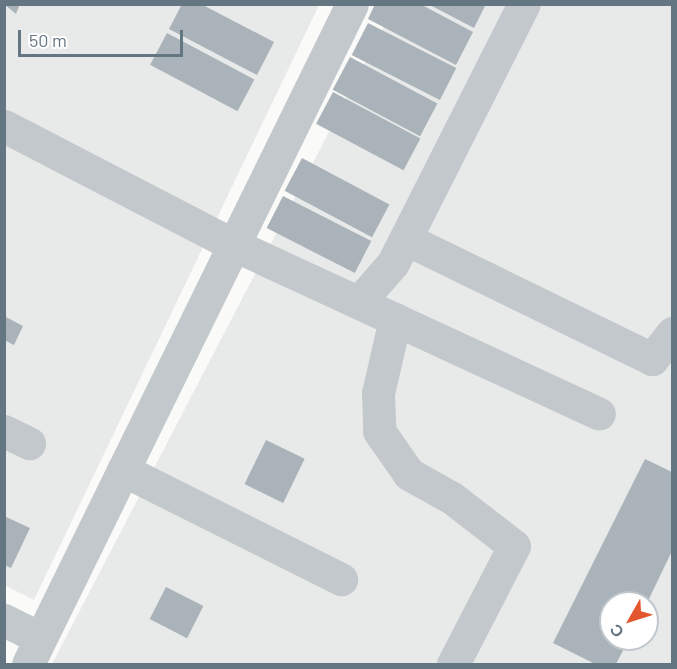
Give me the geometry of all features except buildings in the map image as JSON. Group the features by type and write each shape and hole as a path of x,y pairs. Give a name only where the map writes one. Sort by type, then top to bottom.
{"lane":[{"path":"4,620 34,651 352,4"},
{"path":"358,302 393,263 524,4"},
{"path":"4,126 234,244 599,414"},
{"path":"406,239 652,359 672,333"},
{"path":"395,319 378,393 379,432 409,474 452,498 514,546 453,664"},
{"path":"123,470 341,579"}],"shaded area":[{"path":"4,5 319,5 34,600 4,585"},
{"path":"395,5 672,5 672,664 52,664"}]}
